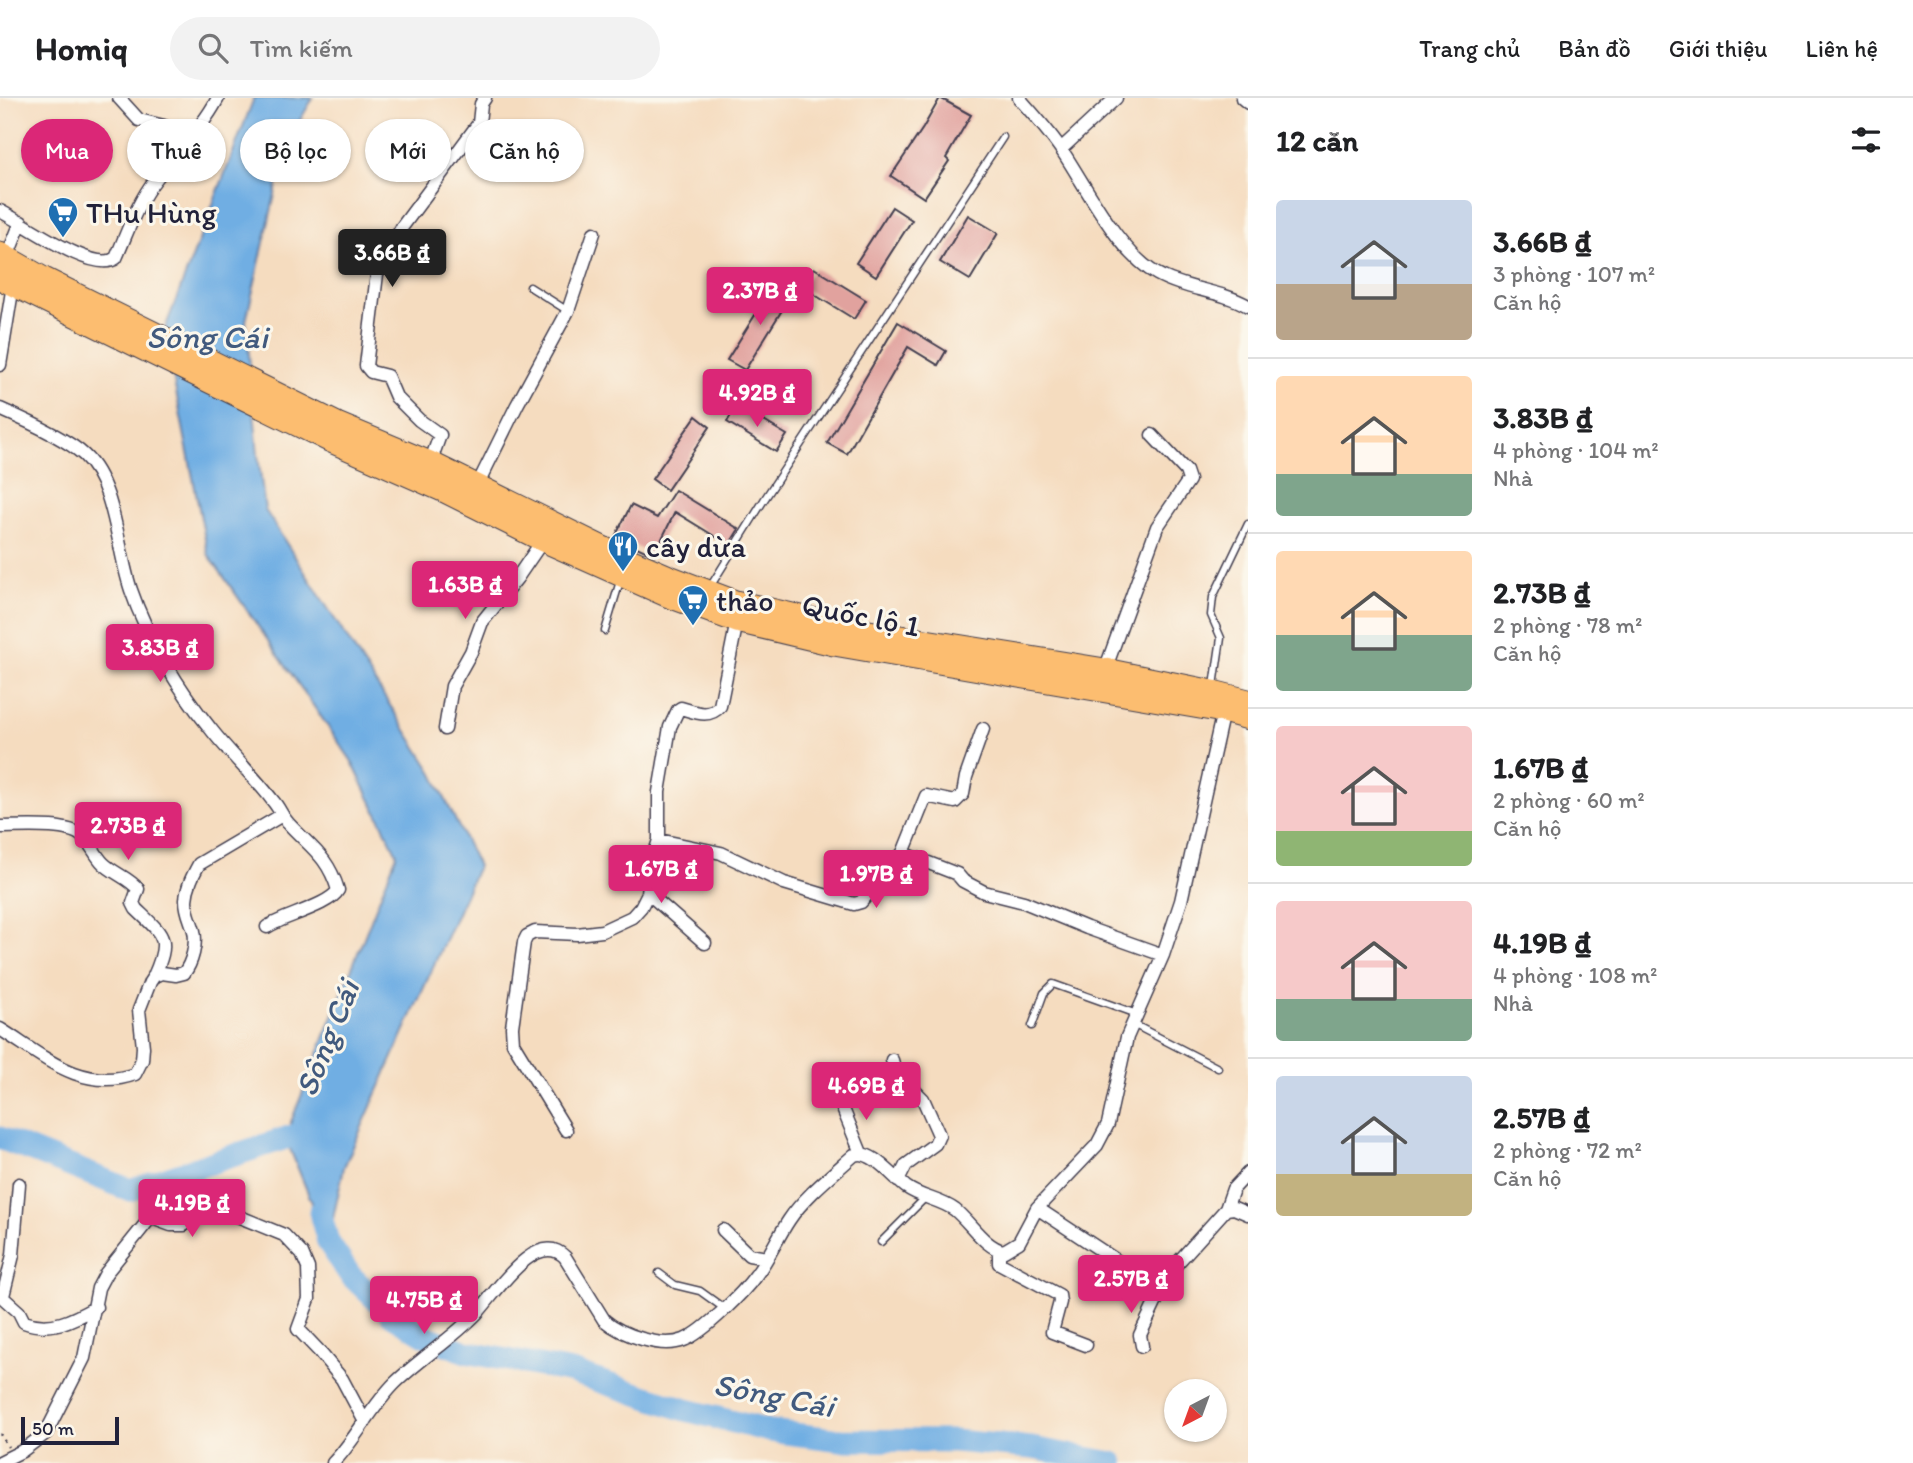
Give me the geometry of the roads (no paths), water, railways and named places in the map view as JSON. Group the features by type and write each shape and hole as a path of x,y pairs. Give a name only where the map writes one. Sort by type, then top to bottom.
{"highway":[{"path":"5,269 333,432"},
{"name":"Quốc lộ 1","path":"333,432 430,463 610,551 708,592 748,605 863,631 1105,670 1218,701 1248,718"},
{"name":"Quốc lộ 1","path":"333,432 543,540 669,596 737,621 834,644 1218,701 1248,701"}],"street":[{"path":"119,98 138,119"},
{"path":"205,119 218,98"},
{"path":"430,463 440,435 419,420 396,397 387,376 371,372 366,366 368,331 379,268 402,228 479,123 481,104 485,98"},
{"path":"1019,98 1061,149 1113,229 1139,261 1157,274 1175,282 1234,298 1248,306"},
{"path":"1061,149 1116,98"},
{"path":"1242,98 1248,103"},
{"path":"0,211 66,249 98,262 111,261 116,258 134,216 154,182"},
{"path":"0,365 5,269 21,222"},
{"path":"477,486 568,310 594,233"},
{"path":"0,409 71,445 85,456 105,491 132,593 158,649 210,728 282,815 320,853 338,890 336,895 267,927"},
{"path":"1105,670 1157,527 1189,480 1186,471 1152,435"},
{"path":"445,729 452,686 471,652 482,622 543,540"},
{"path":"566,1130 513,1043 512,1027 524,942 527,936 535,932 577,934 602,931 632,917 648,893 651,865 659,840 659,792 674,717 681,708 708,715 720,706 737,621"},
{"path":"999,1251 1011,1249 1019,1242 1037,1208 1097,1145 1105,1133 1115,1101 1123,1051 1163,955 1181,901 1218,701"},
{"path":"659,840 722,853 784,883 854,904 861,902 903,853 926,796 955,802 963,794 966,777 983,729"},
{"path":"154,976 162,973 184,973 189,967 195,943 187,916 186,898 191,877 199,864 282,815"},
{"path":"0,827 50,828 74,831 83,836 102,862 138,889 134,900 136,909 162,937 165,944 163,957 139,1010 143,1047 142,1060 135,1074 104,1081 79,1075 41,1057 0,1029"},
{"path":"903,853 957,874 984,892 1024,902 1163,955"},
{"path":"648,893 705,943"},
{"path":"892,1060 895,1071 923,1098 939,1135 935,1144 906,1166 898,1181"},
{"path":"841,1104 860,1153"},
{"path":"333,1463 351,1444 395,1384 476,1314 523,1262 544,1250 552,1249 565,1257 604,1320 619,1330 654,1341 677,1342 690,1336 725,1308 757,1275 796,1211 853,1155 860,1153 869,1156 909,1189 955,1210 999,1251 999,1263 1059,1295 1060,1302 1052,1332 1086,1345"},
{"path":"1037,1208 1142,1279 1156,1282 1170,1272 1226,1209 1233,1189 1248,1173"},
{"path":"19,1184 13,1255 2,1296 19,1312 24,1322 39,1328 74,1319 96,1307"},
{"path":"1226,1209 1234,1208 1248,1214"},
{"path":"0,1462 26,1457 51,1424 84,1358 98,1289 106,1273 152,1219 171,1225 184,1225 210,1209 257,1222 284,1235 302,1254 308,1268 309,1299 298,1329 342,1379 365,1422"},
{"path":"723,1230 749,1255 767,1258"},
{"path":"1142,1346 1140,1335 1157,1299 1156,1282"}],"lane":[{"path":"708,592 764,500 1003,137"},
{"path":"530,287 568,310"},
{"path":"1218,701 1221,638 1211,615 1213,597 1248,524"},
{"path":"605,632 622,576"},
{"path":"1032,1026 1044,993 1053,984 1135,1019 1218,1068"},
{"path":"881,1242 926,1197"},
{"path":"659,1273 675,1285 700,1291 725,1308"}],"water":[{"name":"Sông Cái","path":"254,98 313,98 301,119 246,119"},
{"name":"Sông Cái","path":"240,134 240,182 278,182 246,321 265,510 430,768 478,866 344,1167 328,1242 285,1137 397,854 351,760 208,554 164,331 222,182 226,182 226,170"}],"waterway":[{"path":"0,1138 130,1190 313,1129"},
{"name":"Sông Cái","path":"320,1212 328,1242 350,1275 393,1316 428,1337 466,1352 572,1372 686,1410 770,1431 841,1440 954,1441 1032,1448 1113,1463"}],"place":[{"name":"THu Hùng","path":"63,239"},
{"name":"cây dừa","path":"623,573"},
{"name":"thảo","path":"693,627"}]}
